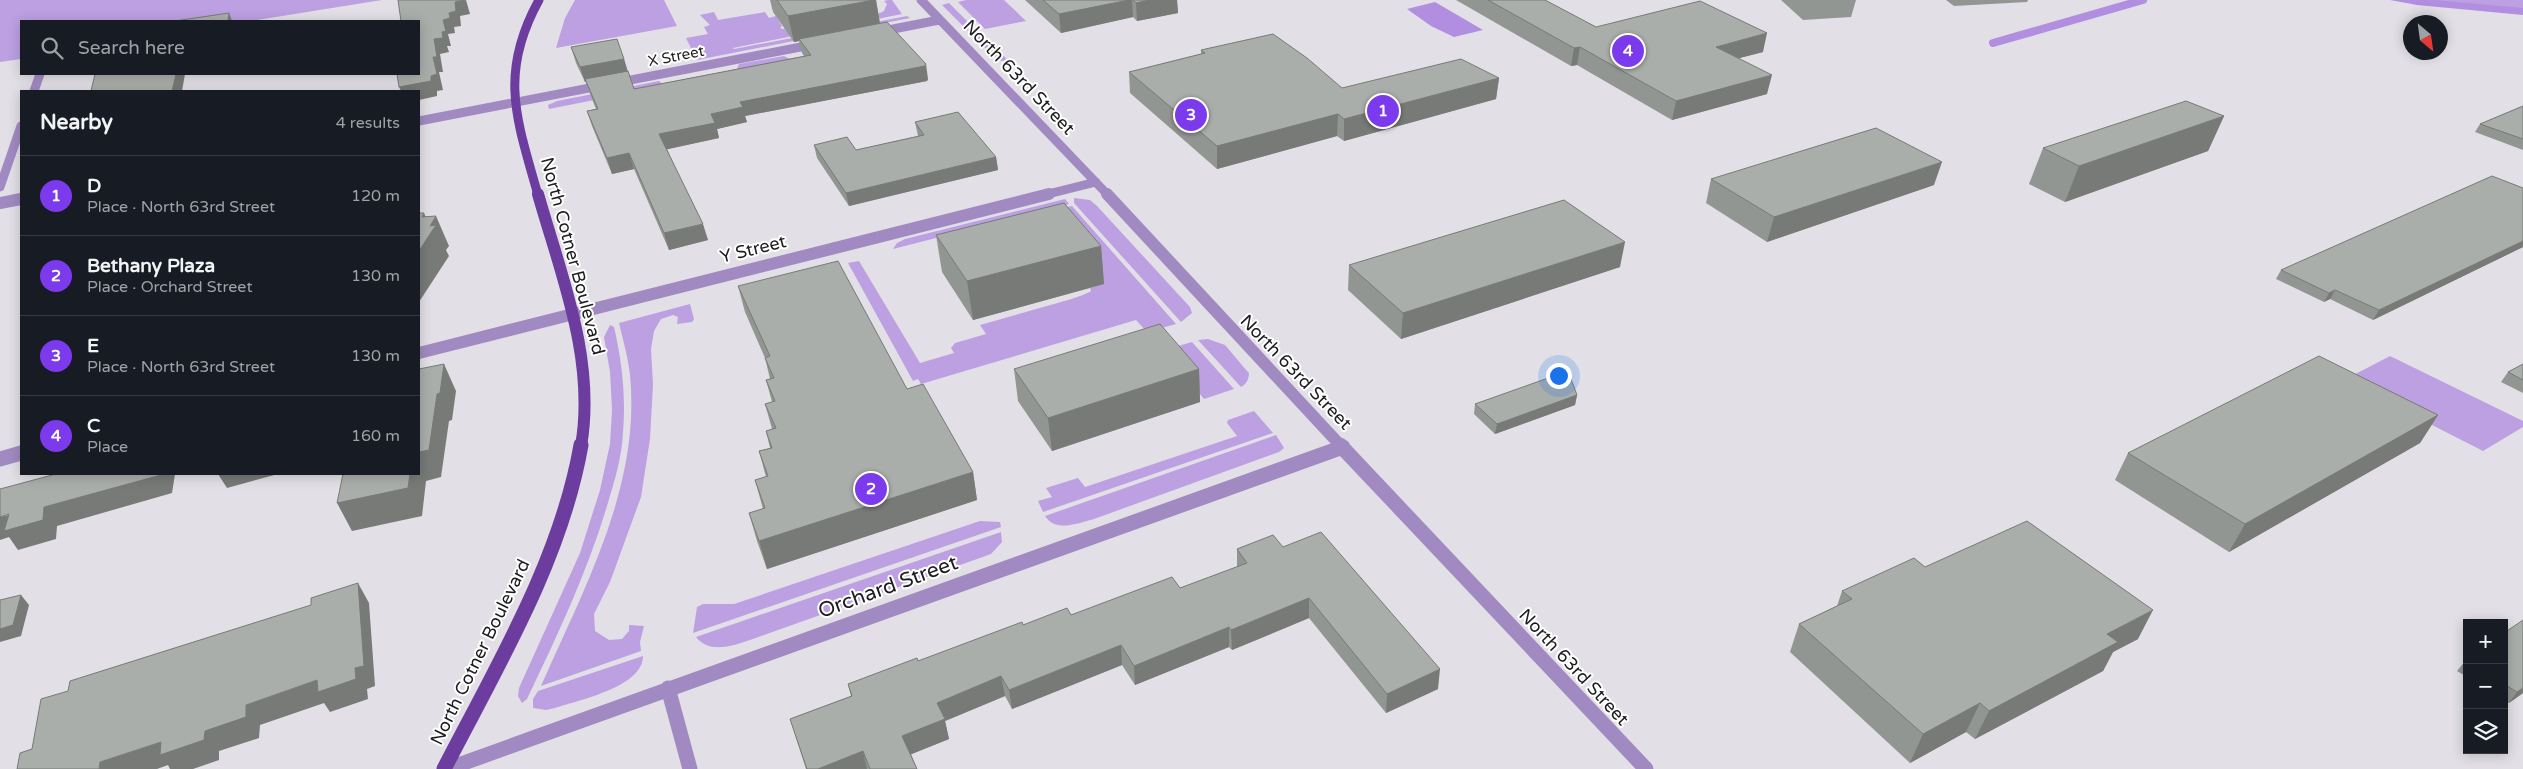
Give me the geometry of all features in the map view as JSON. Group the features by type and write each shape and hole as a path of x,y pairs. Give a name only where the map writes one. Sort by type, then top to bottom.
{"main road":[{"name":"North Cotner Boulevard","path":"446,769 512,636 550,550 577,473 584,434 585,397 583,364 572,314 516,116 514,103 513,74 516,53 522,34 539,0"}],"street":[{"name":"North 63rd Street","path":"920,0 1096,182 1222,321 1344,447 1646,769"},
{"path":"865,34 939,20"},
{"name":"X Street","path":"420,121 828,41"},
{"path":"34,90 40,75"},
{"path":"0,187 20,129"},
{"name":"Y Street","path":"420,353 1096,182"},
{"path":"0,203 20,199"},
{"name":"Orchard Street","path":"446,769 1344,447"},
{"path":"0,459 20,453"},
{"path":"668,688 690,769"}],"shaded area":[{"path":"0,0 382,0 257,20 20,20 20,59 0,62"},
{"path":"575,0 664,0 677,26 556,48 565,18"},
{"path":"892,0 902,14 733,48 907,16 910,18 697,60 686,38 708,34 704,27 710,25 700,15 714,12 718,20 765,12 769,18 776,16 782,26 780,28 783,29 880,13 884,11 887,4 884,1"},
{"path":"966,0 1004,0 1026,21 985,29 958,2"},
{"path":"2390,0 2434,0 2523,8 2523,15 2417,5"},
{"path":"2420,0 2523,0 2523,12"},
{"path":"1435,2 1483,30 1454,37 1431,26 1407,9"},
{"path":"949,3 976,30 968,31 942,5"},
{"path":"977,31 1010,62 998,60 969,33"},
{"path":"784,56 792,60 736,71 739,64"},
{"path":"659,81 665,86 549,109 548,105 557,101"},
{"path":"1074,198 1090,200 1097,206 1190,307 1192,313 1181,322 1074,203"},
{"path":"1065,199 1069,204 893,249 897,243 905,239"},
{"path":"1072,206 1176,324 1147,332 1136,320 921,384 918,379 913,381 848,263 859,261 920,363 954,353 951,348 955,343 986,334 980,325 1073,298 1090,292 1090,288 1103,284 984,228"},
{"path":"690,304 694,319 692,322 677,324 678,317 673,315 661,319 654,331 651,349 653,384 650,439 641,497 610,582 594,614 595,631 609,640 622,639 629,631 629,625 644,626 640,642 641,651 541,686 575,612 606,535 627,457 631,416 630,375 619,323"},
{"path":"610,325 614,327 617,340 624,392 622,442 617,470 599,531 581,580 527,699 522,703 518,696 519,688 580,553 600,490 610,444 612,410 610,372 604,337"},
{"path":"1208,339 1225,345 1249,373 1247,382 1243,386 1241,387 1198,340"},
{"path":"1192,342 1234,389 1204,399 1164,350"},
{"path":"2390,356 2523,421 2523,427 2483,451 2344,380"},
{"path":"1254,411 1273,433 1043,512 1038,501 1052,497 1046,488 1078,478 1085,487 1237,436 1227,423 1228,420"},
{"path":"1276,435 1284,448 1279,452 1094,519 1061,525 1055,524 1045,516"},
{"path":"980,521 1000,522 1001,527 693,633 697,607 703,604 734,604"},
{"path":"1001,532 1002,542 991,554 753,639 731,646 715,647 708,646 696,637"},
{"path":"643,656 640,667 633,676 608,691 555,708 546,710 533,708 533,699 538,691"}],"building":[{"path":"398,0 465,0 455,2 456,11 449,13 450,18 443,20 446,31 442,32 443,38 434,39 437,57 433,57 437,74 431,76 431,81 399,87 397,75 420,75 420,20 401,20"},
{"path":"777,0 874,0 788,16"},
{"path":"1043,0 1129,0 1059,14"},
{"path":"1133,0 1149,0 1136,3"},
{"path":"1488,0 1545,0 1596,27 1700,1 1767,33 1716,47 1772,75 1676,101 1580,47 1574,48"},
{"path":"229,13 228,20 182,20"},
{"path":"887,22 926,64 925,66 740,102 743,107 711,114 715,123 659,134 703,224 664,233 629,153 607,158 587,111 598,109 585,79 628,71 634,89 811,55 799,39"},
{"path":"1273,34 1307,58 1342,88 1461,59 1499,78 1344,119 1338,114 1217,146 1129,72 1205,53 1201,50"},
{"path":"617,39 624,59 580,67 571,47"},
{"path":"95,75 176,75 172,90 91,90"},
{"path":"2186,101 2224,116 2079,166 2043,148"},
{"path":"2523,106 2523,139 2480,124"},
{"path":"958,112 996,157 846,193 814,145 847,137 856,150 924,135 915,122"},
{"path":"1876,128 1942,162 1774,217 1711,179"},
{"path":"2492,176 2523,188 2523,241 2379,310 2335,290 2329,293 2281,270"},
{"path":"1564,200 1625,242 1403,313 1349,265"},
{"path":"1064,203 1101,246 967,281 936,235"},
{"path":"420,213 424,213 422,217 436,216 430,226 436,225 420,249"},
{"path":"838,261 907,389 923,384 973,472 759,541 749,513 765,508 755,480 768,476 759,451 772,448 766,431 776,428 765,404 775,401 766,380 774,378 765,358 770,356 738,286"},
{"path":"1160,324 1199,369 1048,418 1014,369"},
{"path":"2319,356 2438,415 2245,524 2128,453"},
{"path":"444,364 440,393 437,394 429,450 420,452 420,369"},
{"path":"2523,364 2523,380 2508,372"},
{"path":"1568,371 1577,395 1497,424 1475,404"},
{"path":"52,475 161,475 44,507 43,520 4,531 9,514 0,517 0,489"},
{"path":"343,475 410,475 408,488 337,503"},
{"path":"2027,521 2153,610 2107,634 2118,642 1989,711 1980,703 1923,734 1799,624 1852,599 1842,591 1914,558 1925,567"},
{"path":"1321,532 1440,669 1387,694 1309,598 1231,630 1229,627 1134,666 1121,645 1009,690 1001,676 937,703 945,719 902,736 917,769 870,769 863,751 818,769 807,769 790,719 852,696 848,684 917,658 918,661 1022,622 1023,625 1067,608 1071,615 1172,577 1180,588 1247,563 1237,549 1273,535 1283,547"},
{"path":"358,583 364,666 355,668 356,679 318,692 317,680 246,705 246,717 205,731 204,740 160,755 161,742 100,762 99,769 17,769 20,753 32,749 41,699 68,691 70,681 311,605 311,598"},
{"path":"21,595 13,625 0,629 0,600"},
{"path":"2523,620 2523,688 2517,692 2508,686 2508,630"}],"waterway":[{"path":"1993,43 2143,0"}],"place":[{"name":"C","path":"1628,51"},
{"name":"D","path":"1383,111"},
{"name":"E","path":"1191,115"},
{"name":"Bethany Plaza","path":"871,489"}]}
